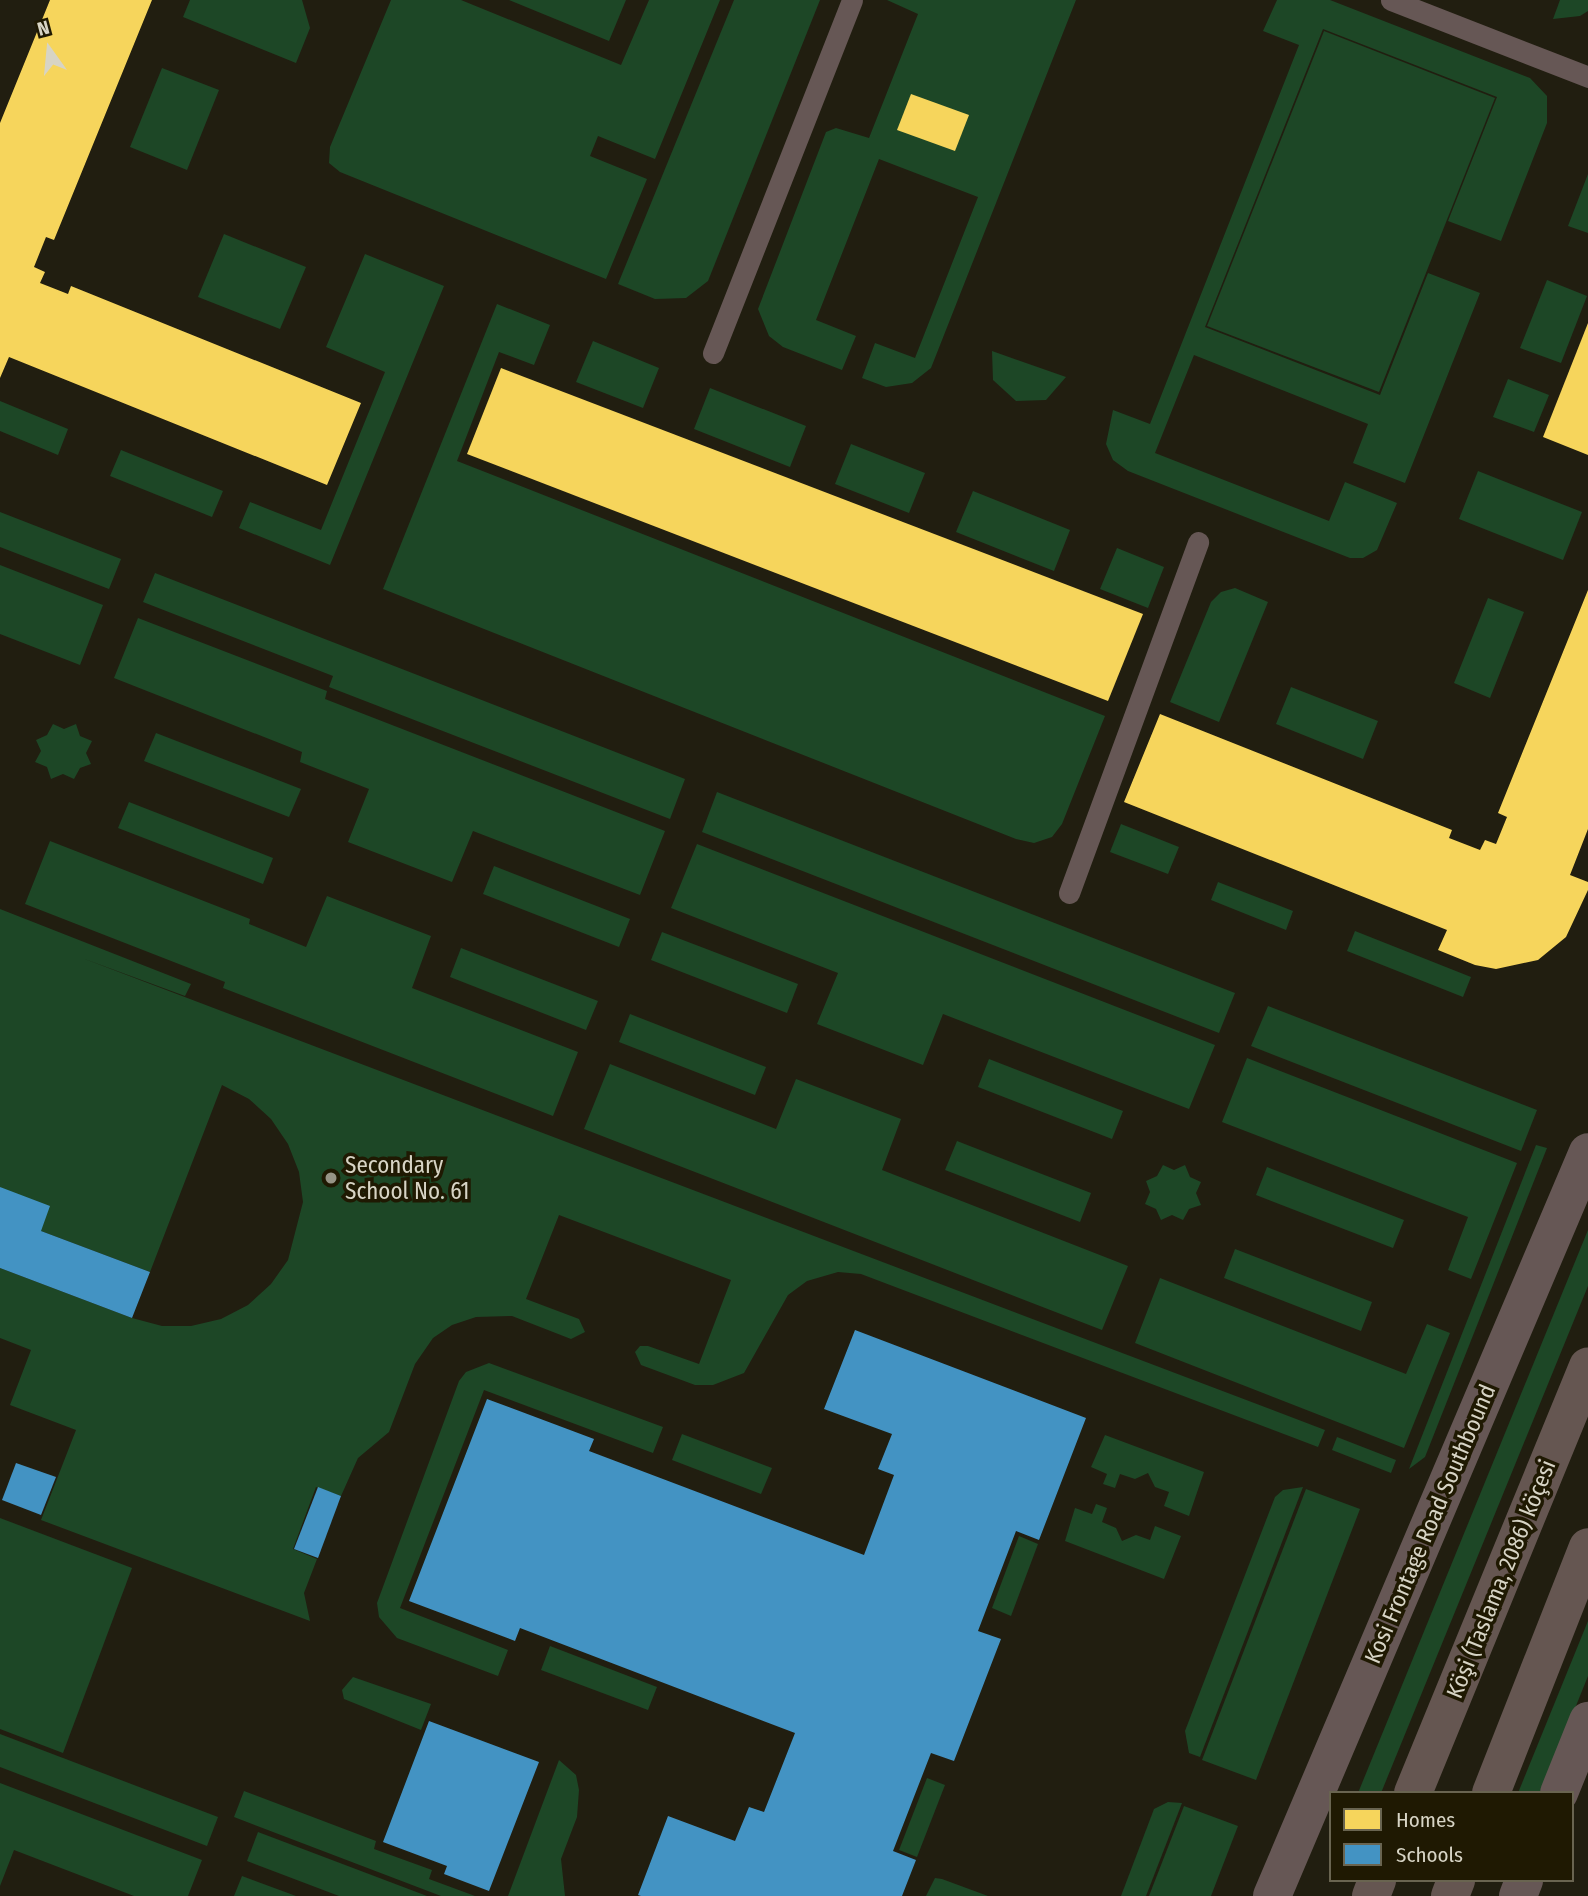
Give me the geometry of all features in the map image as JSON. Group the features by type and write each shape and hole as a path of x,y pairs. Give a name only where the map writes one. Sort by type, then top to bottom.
{"main road":[{"name":"Köşi (Taslama, 2086) köçesi","path":"1414,1791 1588,1366"},
{"path":"1492,1791 1588,1547"}],"street":[{"name":"Kosi Frontage Road Southbound","path":"1272,1896 1588,1152"},
{"path":"1560,1791 1588,1721"}],"lane":[{"path":"713,353 852,0"},
{"path":"1391,0 1588,77"},
{"path":"1069,893 1198,542"}],"green space":[{"path":"190,0 302,0 310,28 296,63 183,17"},
{"path":"391,0 461,0 621,65 649,0 720,0 655,159 598,136 590,156 647,179 606,279 340,172 329,163 330,147"},
{"path":"509,0 626,0 609,41"},
{"path":"734,0 820,0 708,281 686,298 655,299 618,284"},
{"path":"887,0 1076,0 931,368 912,383 886,387 862,378 875,343 915,358 978,197 879,159 816,320 856,336 842,370 783,347 769,336 758,309 826,132 836,128 869,138 918,14"},
{"path":"1277,0 1330,0 1530,78 1547,96 1547,123 1501,241 1448,221 1497,97 1323,29 1205,327 1380,395 1428,273 1480,293 1405,483 1353,463 1368,424 1194,355 1155,453 1329,521 1345,482 1397,503 1377,550 1363,558 1350,558 1128,471 1113,460 1106,444 1113,410 1150,424 1299,45 1263,31"},
{"path":"1560,0 1588,0 1588,11 1580,16 1553,19"},
{"path":"1324,31 1495,98 1379,392 1207,326"},
{"path":"162,68 219,90 187,170 130,147"},
{"path":"1588,174 1588,233 1568,226"},
{"path":"224,234 306,267 280,329 198,297"},
{"path":"365,254 444,286 330,565 239,528 250,502 321,530 385,372 326,347"},
{"path":"1547,280 1587,296 1561,363 1520,348"},
{"path":"497,304 550,325 534,365 499,352 457,461 1105,716 1062,824 1052,837 1034,843 1016,839 383,589"},
{"path":"593,341 659,368 643,408 576,382"},
{"path":"992,351 1066,377 1046,400 1016,401 993,380"},
{"path":"1508,379 1549,395 1534,432 1493,417"},
{"path":"710,388 806,426 790,467 694,429"},
{"path":"0,401 68,429 58,455 0,431"},
{"path":"851,444 925,473 909,513 835,484"},
{"path":"121,450 223,491 212,517 110,476"},
{"path":"1478,471 1582,512 1563,560 1459,519"},
{"path":"973,491 1070,530 1054,571 956,532"},
{"path":"0,512 121,559 109,589 0,547"},
{"path":"1117,548 1164,567 1148,608 1100,589"},
{"path":"0,565 103,605 80,665 0,634"},
{"path":"155,573 685,779 670,819 329,687 333,676 143,602"},
{"path":"1235,588 1268,602 1219,722 1170,702 1211,602 1221,592"},
{"path":"1488,598 1524,612 1490,698 1454,683"},
{"path":"138,618 327,691 325,699 665,831 640,895 473,831 452,882 348,842 369,789 300,762 302,752 114,678"},
{"path":"1291,687 1378,721 1363,759 1276,724"},
{"path":"53,724 64,729 76,724 80,736 92,741 86,753 91,764 80,768 74,779 63,774 51,779 47,767 35,762 41,751 36,740 47,735"},
{"path":"156,733 301,789 289,817 144,761"},
{"path":"717,792 1235,993 1219,1033 702,832"},
{"path":"129,802 273,858 263,884 118,828"},
{"path":"1121,824 1179,847 1168,874 1110,852"},
{"path":"50,841 250,919 249,924 306,947 327,896 431,936 412,988 578,1052 553,1116 223,988 225,982 25,904"},
{"path":"697,844 1215,1045 1189,1109 943,1014 923,1065 817,1024 838,973 671,908"},
{"path":"494,866 630,919 619,947 483,894"},
{"path":"1218,882 1293,911 1286,930 1211,900"},
{"path":"0,909 191,984 185,996 82,958 1325,1430 1318,1447 861,1274 838,1272 807,1281 788,1295 744,1373 713,1385 695,1385 641,1365 635,1352 640,1346 648,1346 699,1364 731,1280 559,1215 526,1299 579,1319 585,1332 571,1339 512,1316 476,1317 452,1325 433,1338 415,1364 389,1432 358,1458 341,1496 316,1487 293,1549 317,1559 304,1593 310,1621 41,1520 76,1430 10,1405 31,1350 0,1338 0,1268 132,1318 162,1326 191,1326 221,1319 248,1305 271,1284 288,1260 303,1202 299,1172 288,1144 271,1119 249,1099 222,1085 150,1272 41,1231 0,1187"},
{"path":"1355,931 1471,977 1463,997 1347,951"},
{"path":"662,932 798,984 787,1013 651,960"},
{"path":"461,948 598,1001 586,1030 450,977"},
{"path":"1268,1006 1537,1110 1521,1151 1251,1046"},
{"path":"630,1014 766,1067 755,1095 619,1042"},
{"path":"1247,1058 1517,1163 1471,1279 1448,1270 1468,1217 1222,1122"},
{"path":"989,1059 1123,1111 1112,1139 978,1087"},
{"path":"610,1064 776,1129 796,1079 901,1119 882,1170 1128,1266 1102,1330 584,1129"},
{"path":"957,1141 1091,1193 1080,1222 945,1170"},
{"path":"1536,1145 1547,1148 1425,1457 1409,1469"},
{"path":"1163,1165 1174,1170 1185,1165 1190,1177 1201,1182 1196,1193 1201,1205 1189,1209 1183,1220 1172,1215 1161,1220 1156,1209 1145,1204 1150,1192 1146,1181 1157,1176"},
{"path":"1267,1167 1404,1220 1393,1248 1256,1195"},
{"path":"1588,1230 1588,1286 1382,1791 1359,1791"},
{"path":"1235,1249 1372,1302 1361,1331 1224,1278"},
{"path":"1160,1278 1406,1374 1427,1324 1450,1333 1404,1448 1135,1343"},
{"path":"489,1363 663,1427 653,1453 484,1390 400,1608 508,1650 498,1676 397,1638 379,1617 377,1603 459,1381 466,1372"},
{"path":"682,1434 772,1468 761,1494 672,1460"},
{"path":"1105,1435 1204,1472 1189,1516 1164,1506 1169,1492 1155,1487 1148,1473 1135,1479 1120,1474 1115,1488 1103,1484 1107,1474 1091,1467"},
{"path":"1337,1437 1396,1460 1391,1473 1332,1450"},
{"path":"1303,1487 1200,1757 1189,1753 1185,1731 1275,1497 1283,1490"},
{"path":"1306,1489 1360,1509 1256,1780 1202,1760"},
{"path":"1096,1504 1107,1508 1102,1522 1116,1528 1122,1541 1136,1535 1150,1540 1155,1526 1181,1536 1164,1579 1065,1541 1075,1508 1092,1514"},
{"path":"0,1518 132,1568 63,1753 0,1729"},
{"path":"1019,1536 1038,1544 1011,1616 992,1608"},
{"path":"1588,1621 1588,1676 1542,1791 1519,1791"},
{"path":"550,1646 657,1687 648,1710 541,1670"},
{"path":"353,1677 431,1704 421,1730 344,1699 342,1690"},
{"path":"0,1734 218,1817 207,1846 0,1767"},
{"path":"559,1760 576,1775 579,1790 577,1817 561,1859 565,1896 508,1896"},
{"path":"927,1778 945,1785 917,1857 899,1850"},
{"path":"0,1783 202,1860 188,1896 134,1896 14,1850 0,1886"},
{"path":"244,1791 376,1841 374,1849 432,1870 429,1879 475,1896 441,1896 234,1817"},
{"path":"1168,1802 1182,1803 1146,1896 1121,1896 1154,1809"},
{"path":"1184,1806 1238,1826 1211,1896 1149,1896"},
{"path":"258,1832 427,1896 339,1896 247,1861"},
{"path":"242,1876 296,1896 234,1896"},
{"path":"935,1878 942,1879 988,1896 926,1896"}],"building: Homes":[{"path":"50,0 152,0 54,240 46,237 34,267 45,272 40,283 68,294 71,286 361,403 327,485 9,357 0,378 0,123"},
{"path":"911,94 969,115 955,151 897,130"},
{"path":"1588,323 1588,455 1543,437"},
{"path":"501,368 1143,614 1108,701 467,454"},
{"path":"1588,590 1588,829 1570,875 1588,882 1588,890 1566,937 1538,960 1496,969 1475,965 1438,950 1447,930 1124,802 1160,714 1452,830 1449,838 1480,850 1485,840 1496,844 1507,817 1498,813"}],"building: Schools":[{"path":"0,1187 50,1206 41,1231 150,1272 132,1318 0,1268"},
{"path":"855,1330 1086,1418 1039,1540 1016,1531 978,1631 1001,1639 954,1761 931,1753 893,1851 916,1860 902,1896 638,1895 668,1816 735,1841 749,1807 764,1812 795,1733 520,1628 515,1641 409,1601 487,1399 594,1439 589,1451 864,1555 894,1475 878,1469 892,1434 824,1409"},
{"path":"16,1463 56,1477 41,1515 2,1500"},
{"path":"318,1487 341,1496 318,1558 294,1549"},
{"path":"429,1721 539,1762 489,1891 444,1874 447,1866 383,1842"}],"place":[{"name":"Secondary School No. 61","path":"331,1178"}]}
